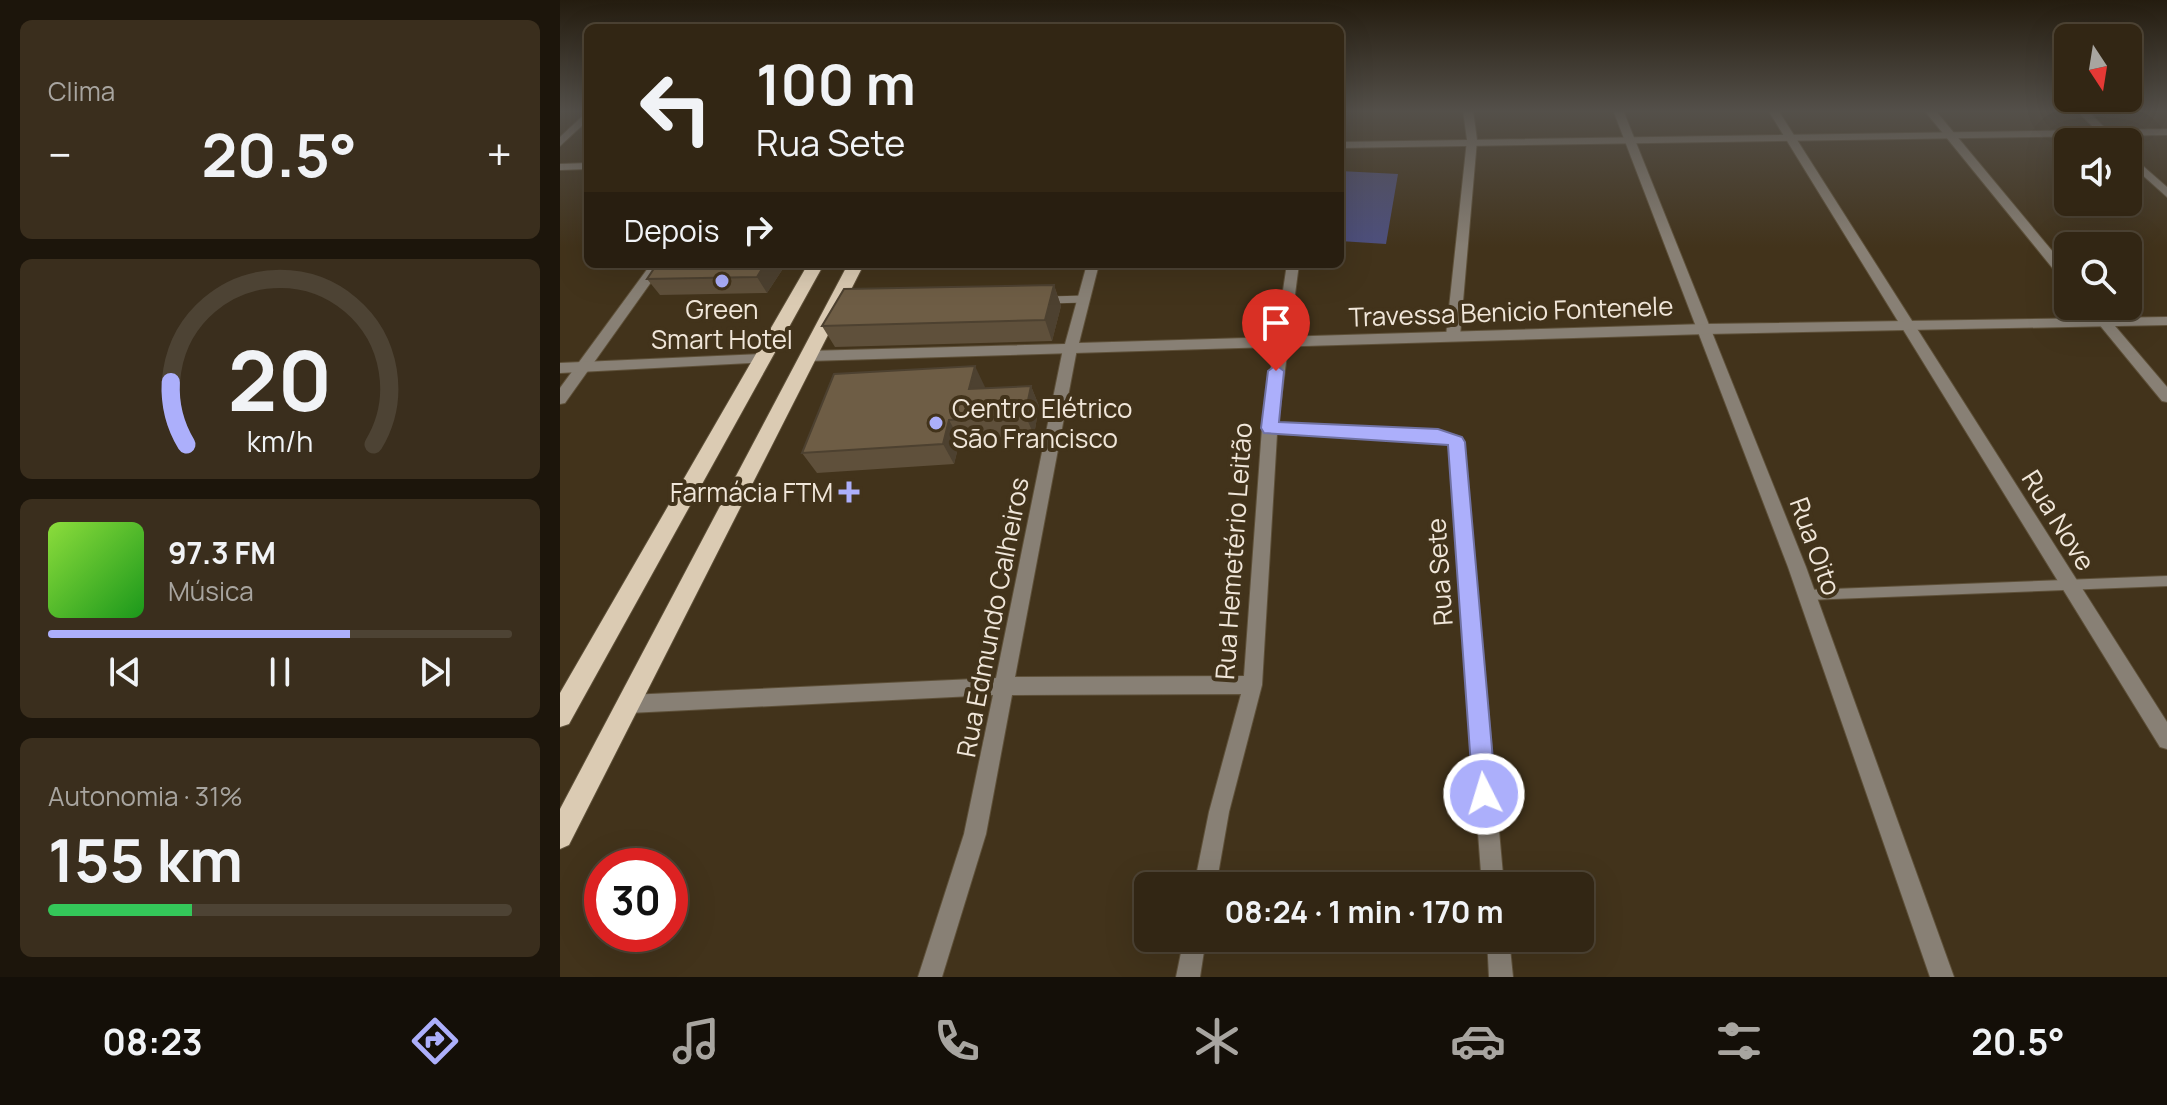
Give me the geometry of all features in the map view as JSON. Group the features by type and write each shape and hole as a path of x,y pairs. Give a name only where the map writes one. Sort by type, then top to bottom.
{"main road":[{"path":"560,716 814,268"},
{"path":"560,836 808,356 842,304 855,268"}],"street":[{"path":"1453,336 1470,156"},
{"name":"Rua Oito","path":"1637,156 1807,595 1942,977"},
{"name":"Rua Nove","path":"1802,156 2167,740"},
{"path":"1967,156 2054,261"},
{"path":"560,167 584,166"},
{"path":"2142,169 2167,193"},
{"path":"560,399 655,268"},
{"name":"Rua Edmundo Calheiros","path":"930,977 975,834 1070,349 1092,268"},
{"name":"Rua Hemetério Leitão","path":"1208,872 1219,812 1253,685 1270,428 1292,268"},
{"path":"2103,321 2167,397"},
{"name":"Travessa Benicio Fontenele","path":"808,356 1706,329 2167,321"},
{"path":"560,368 762,359"},
{"name":"Rua Sete","path":"1270,428 1438,436 1456,442 1492,872"},
{"path":"629,704 1006,686 1253,685"},
{"path":"1188,977 1192,952"},
{"path":"1499,952 1501,977"}],"lane":[{"path":"1035,300 1085,299"},
{"path":"1807,595 2167,581"}],"shaded area":[{"path":"1344,171 1398,174 1386,244 1344,241"}],"building":[{"path":"654,268 763,268 757,277 647,279"},
{"path":"1054,285 1045,320 822,326 844,289"},
{"path":"975,366 969,389 1031,386 1025,415 949,420 943,444 802,453 834,374"}],"place":[{"name":"Green Smart Hotel","path":"722,281"},
{"name":"Centro Elétrico São Francisco","path":"936,423"},
{"name":"Farmácia FTM","path":"849,492"}],"route":[{"path":"1276,371 1270,428 1438,436 1449,437 1456,442 1484,794"}]}
